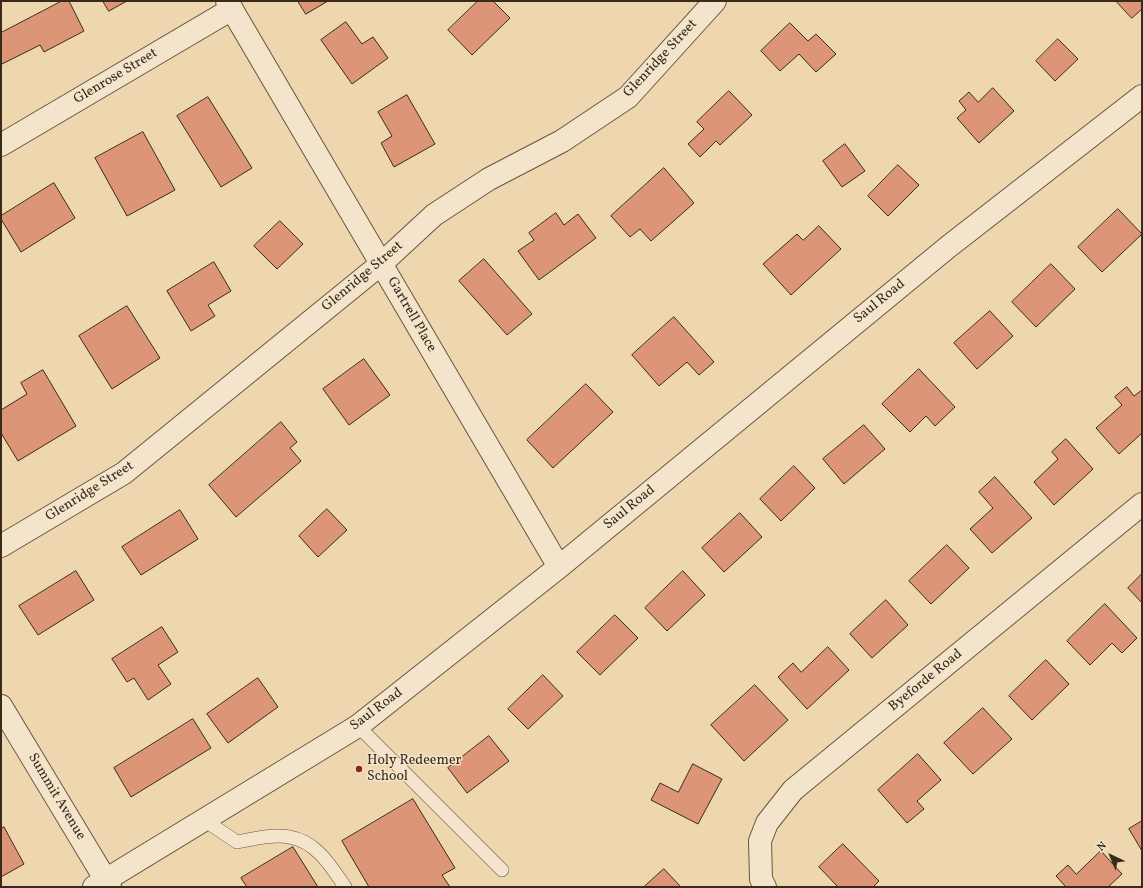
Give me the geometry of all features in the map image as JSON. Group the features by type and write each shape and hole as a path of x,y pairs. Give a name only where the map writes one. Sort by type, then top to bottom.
{"street":[{"name":"Glenridge Street","path":"1,546 124,473 381,264 434,215 489,178 562,141 628,97 715,1"},
{"name":"Gartrell Place","path":"229,5 559,567"},
{"name":"Glenrose Street","path":"1,145 229,5"},
{"name":"Saul Road","path":"103,885 358,726 559,567 948,247 1142,96"},
{"name":"Byeforde Road","path":"765,887 761,879 760,841 767,823 793,790 1142,504"},
{"name":"Summit Avenue","path":"1,706 103,885"}],"lane":[{"path":"358,726 502,870"},
{"path":"209,818 213,826 237,842 265,837 288,836 300,840 314,848 332,866 344,887"}],"building":[{"path":"62,1 69,1 84,31 44,52 40,45 2,64 1,33"},
{"path":"103,1 127,1 109,11"},
{"path":"298,1 328,1 306,14"},
{"path":"478,1 493,1 510,18 472,55 448,30"},
{"path":"1116,1 1142,1 1142,9 1132,18"},
{"path":"346,22 362,44 373,37 388,58 352,84 321,40"},
{"path":"790,23 808,41 816,34 836,54 816,72 799,54 780,71 761,51"},
{"path":"1058,39 1078,59 1055,81 1036,61"},
{"path":"993,88 1014,111 979,143 957,118 966,110 959,101 969,92 978,102"},
{"path":"729,91 752,115 720,145 716,141 700,157 688,144 704,129 697,122"},
{"path":"407,95 435,144 394,167 381,143 392,136 378,112"},
{"path":"208,97 252,168 221,187 177,116"},
{"path":"143,132 175,190 127,216 95,158"},
{"path":"845,144 865,171 842,187 823,161"},
{"path":"898,165 919,185 888,216 868,196"},
{"path":"664,168 694,203 651,241 640,229 630,237 611,216"},
{"path":"54,183 75,218 21,252 1,219 1,216"},
{"path":"1118,209 1142,234 1102,272 1078,247"},
{"path":"556,213 564,225 578,214 596,238 539,280 518,251 534,240 529,233"},
{"path":"280,221 303,244 277,269 254,246"},
{"path":"819,226 841,249 791,295 763,264 797,234 803,240"},
{"path":"484,259 532,314 507,335 459,281"},
{"path":"214,262 231,291 208,305 215,316 191,331 167,291"},
{"path":"1051,264 1075,289 1036,327 1012,302"},
{"path":"127,306 160,358 112,389 79,336"},
{"path":"990,311 1013,336 977,369 954,343"},
{"path":"674,317 714,362 699,375 687,362 659,386 632,355"},
{"path":"364,359 390,395 349,425 323,389"},
{"path":"919,369 955,407 935,426 926,416 910,432 882,404"},
{"path":"43,370 76,426 18,461 1,433 1,410 27,394 21,383"},
{"path":"586,384 613,412 553,468 527,440"},
{"path":"1127,387 1134,396 1142,390 1142,433 1119,454 1096,428 1122,405 1115,397"},
{"path":"281,422 297,442 290,448 301,461 236,517 209,485"},
{"path":"864,425 885,449 844,484 823,459"},
{"path":"1066,439 1093,469 1054,505 1034,482 1058,459 1052,452"},
{"path":"794,466 815,488 781,521 760,499"},
{"path":"995,477 1032,518 992,553 970,529 993,508 979,492"},
{"path":"327,509 347,530 318,557 299,536"},
{"path":"180,510 198,539 141,575 122,547"},
{"path":"740,513 762,537 724,572 702,548"},
{"path":"947,545 969,568 931,604 909,581"},
{"path":"76,571 94,600 38,635 19,606"},
{"path":"683,571 705,595 667,631 645,608"},
{"path":"1142,574 1142,603 1128,588"},
{"path":"886,600 908,625 872,658 850,634"},
{"path":"1105,604 1137,638 1122,653 1112,643 1090,665 1067,641"},
{"path":"615,615 638,638 600,675 577,652"},
{"path":"162,627 178,652 158,665 171,684 148,700 134,678 127,682 112,659"},
{"path":"828,647 849,670 807,709 778,677 793,663 801,672"},
{"path":"1046,660 1069,684 1032,720 1009,696"},
{"path":"543,675 563,696 528,729 508,709"},
{"path":"258,678 278,707 228,743 207,714"},
{"path":"755,685 788,720 744,761 711,725"},
{"path":"983,708 1012,739 973,774 944,743"},
{"path":"193,719 211,748 131,797 114,768"},
{"path":"489,736 509,761 467,793 448,768"},
{"path":"918,754 941,780 917,801 924,809 907,823 878,790"},
{"path":"693,764 722,779 698,824 651,800 660,783 678,792"},
{"name":"Holy Redeemer School","path":"413,799 455,868 442,875 450,887 369,887 342,841"},
{"path":"1142,821 1142,851 1129,829"},
{"path":"4,827 24,864 1,877 1,829"},
{"path":"843,844 879,881 873,887 838,887 819,867"},
{"path":"293,847 318,887 247,887 241,878"},
{"path":"1101,851 1122,874 1108,887 1066,887 1056,876 1068,865 1076,874"},
{"path":"664,869 681,887 644,887"}],"place":[{"name":"Holy Redeemer School","path":"359,769"}]}
